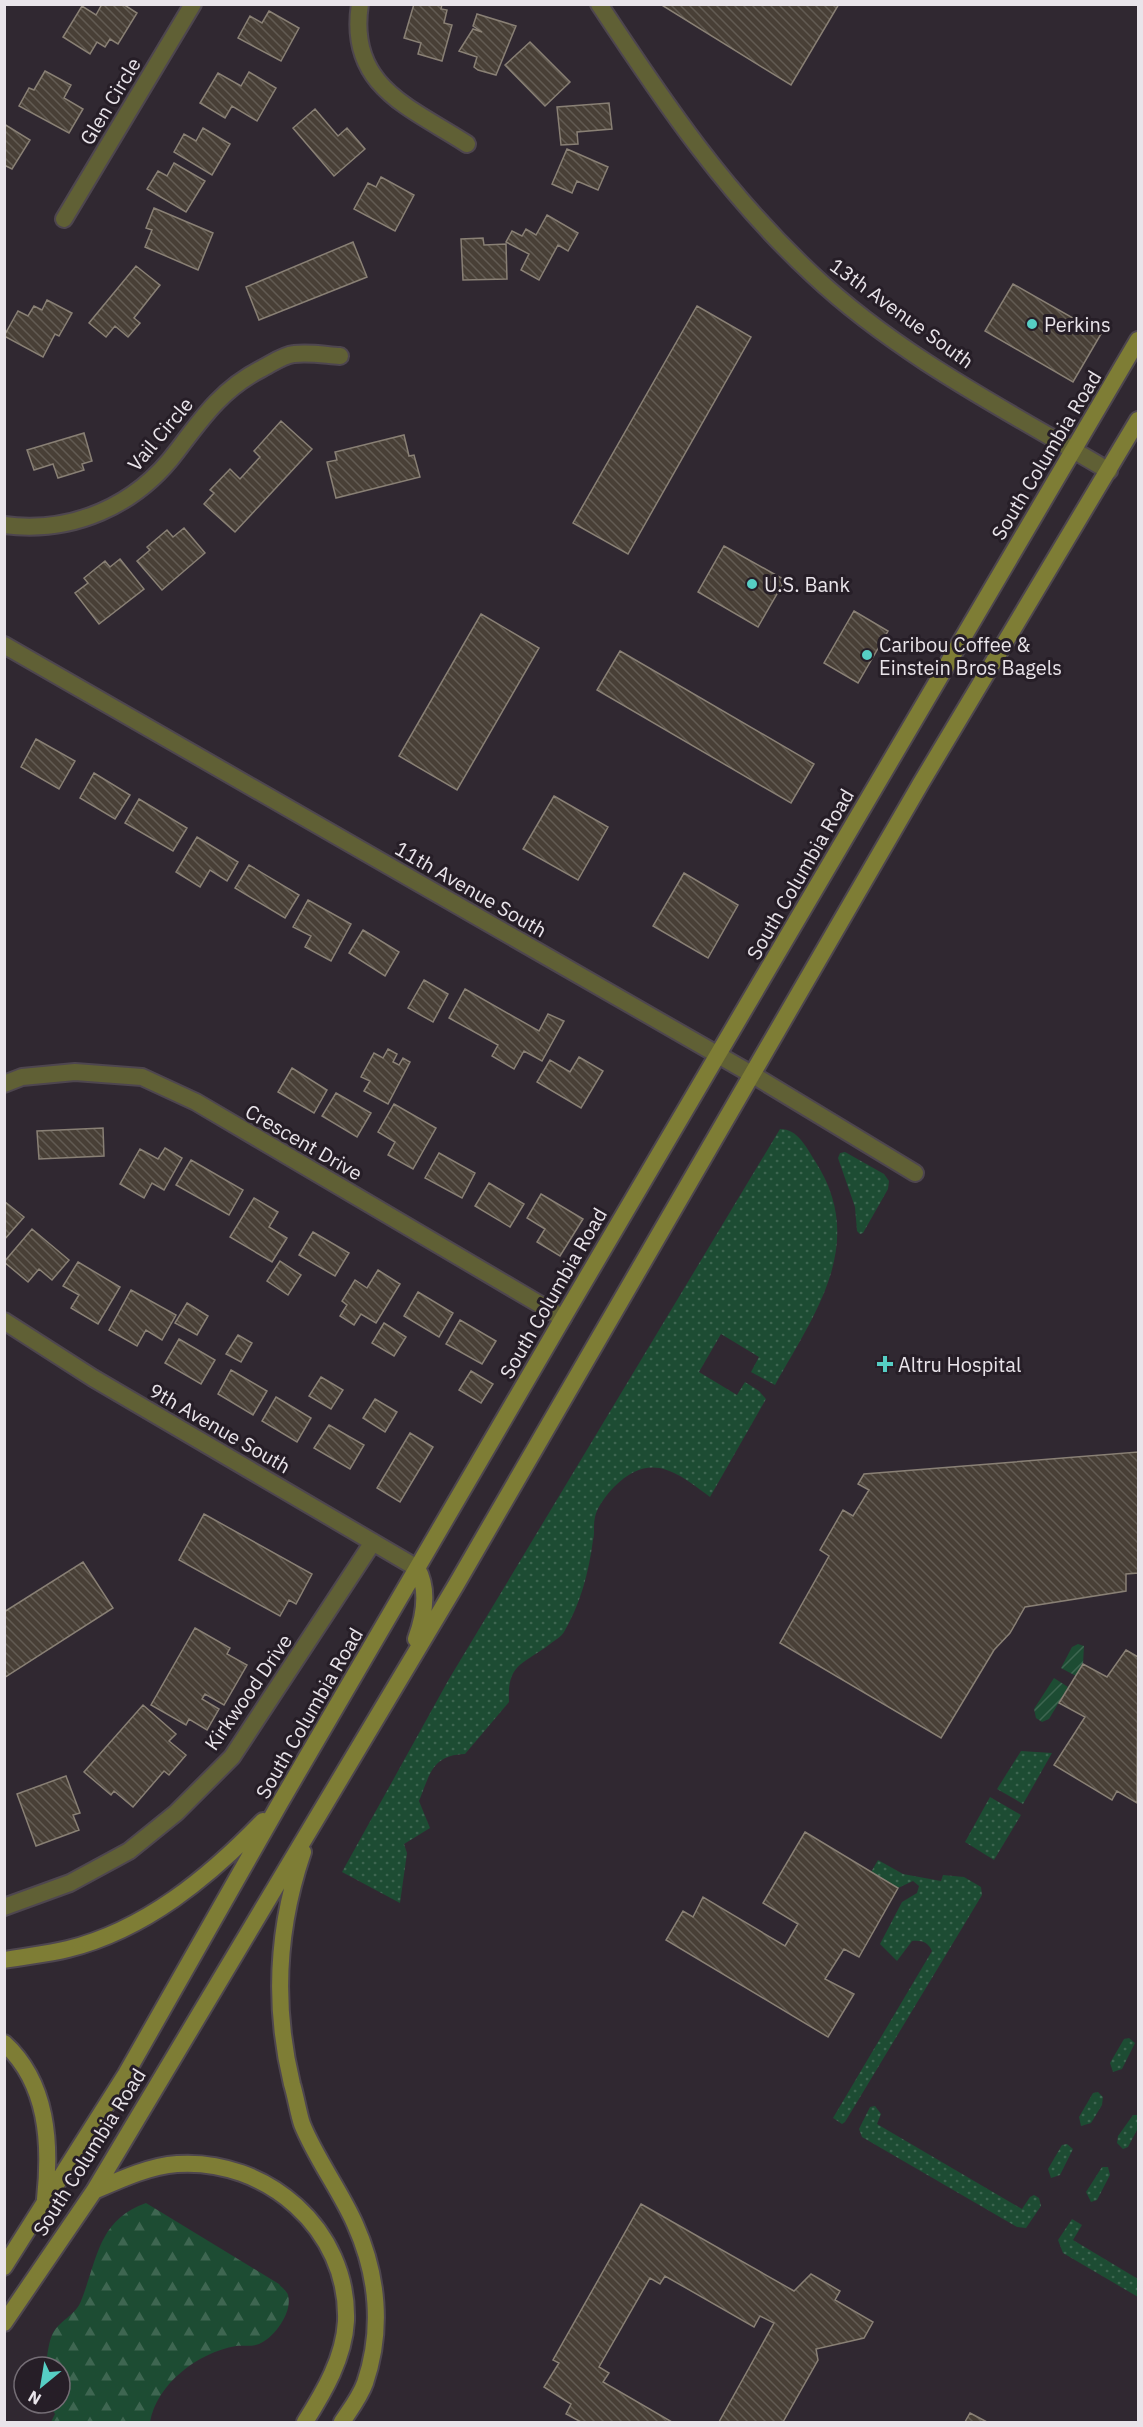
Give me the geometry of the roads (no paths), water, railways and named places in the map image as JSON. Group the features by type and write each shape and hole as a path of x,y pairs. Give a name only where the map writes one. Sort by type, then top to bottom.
{"main road":[{"name":"South Columbia Road","path":"4,2267 126,2074 280,1803 562,1318 1138,340"},
{"name":"South Columbia Road","path":"4,2323 94,2190 408,1664 921,783 1138,420"},
{"path":"408,1664 420,1629 424,1598 424,1580 417,1568"},
{"path":"4,1960 69,1949 129,1925 183,1894 242,1842 280,1803"},
{"path":"313,1821 293,1881 280,1949 281,2027 302,2123 326,2174 355,2224 371,2268 378,2314 374,2349 364,2385 342,2422"},
{"path":"4,2043 26,2069 37,2091 45,2117 48,2169 45,2202"},
{"path":"94,2190 174,2164 201,2164 229,2168 261,2180 298,2204 320,2232 337,2262 344,2293 346,2323 337,2365 305,2422"}],"street":[{"name":"Glen Circle","path":"64,219 193,4"},
{"path":"360,4 359,45 370,72 391,95 467,144"},
{"name":"13th Avenue South","path":"599,4 710,166 767,230 815,277 872,323 941,371 1109,471"},
{"name":"Vail Circle","path":"4,525 30,528 86,519 136,494 176,453 202,415 242,378 292,354 340,356"},
{"name":"11th Avenue South","path":"4,645 753,1075 915,1173"},
{"name":"Crescent Drive","path":"4,1084 22,1077 75,1072 142,1077 196,1102 562,1318"},
{"name":"9th Avenue South","path":"4,1321 93,1378 417,1568"},
{"name":"Kirkwood Drive","path":"4,1907 70,1883 129,1851 176,1813 232,1757 374,1542"}],"place":[{"name":"Perkins","path":"1032,324"},
{"name":"U.S. Bank","path":"752,584"},
{"name":"Caribou Coffee & Einstein Bros Bagels","path":"867,655"},
{"name":"Altru Hospital","path":"885,1364"}]}
